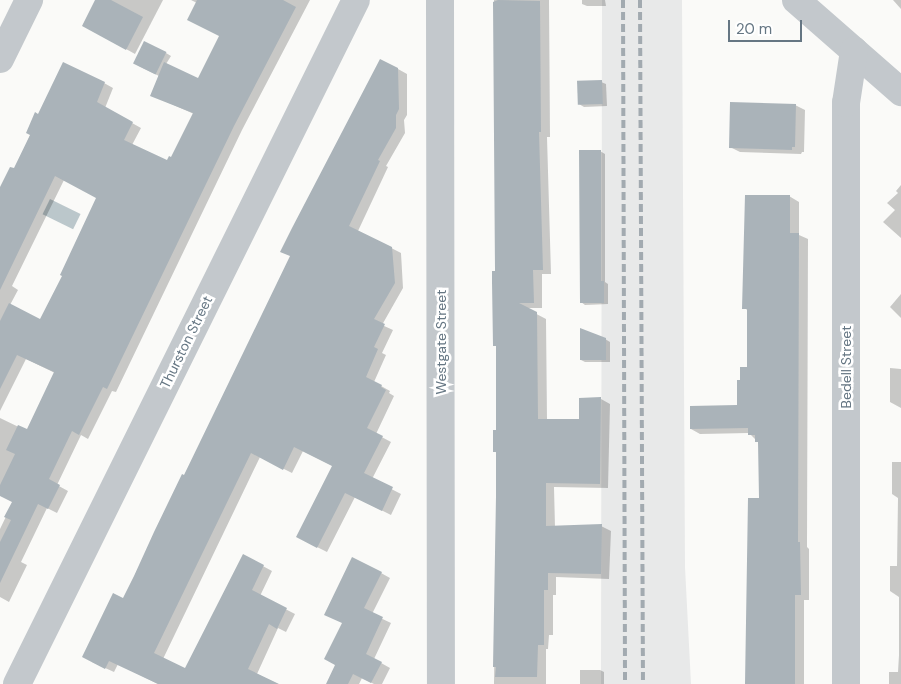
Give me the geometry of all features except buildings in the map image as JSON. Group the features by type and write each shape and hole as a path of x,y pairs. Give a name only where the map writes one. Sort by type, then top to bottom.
{"street":[{"path":"0,59 29,0"},
{"name":"Thurston Street","path":"17,684 356,0"},
{"name":"Westgate Street","path":"440,0 441,684"},
{"path":"796,0 854,51 899,85"},
{"name":"Bedell Street","path":"846,684 846,103 854,51"},
{"path":"0,680 9,684"}],"shaded area":[{"path":"602,0 682,0 685,567 691,684 601,684"},
{"path":"50,199 81,214 73,229 43,214"}],"railway":[{"path":"623,0 625,684"},
{"path":"640,0 643,684"}]}
